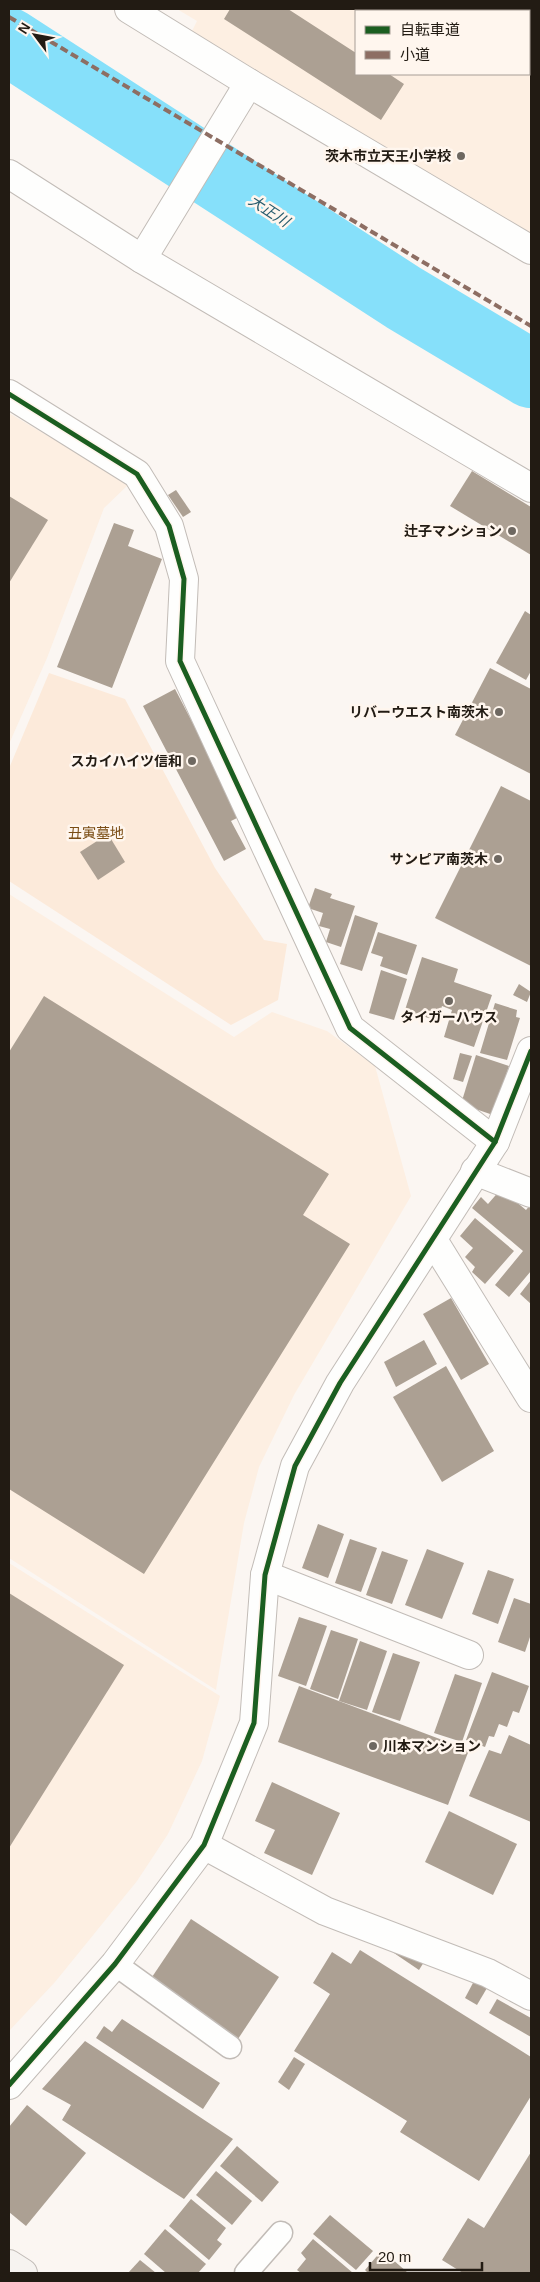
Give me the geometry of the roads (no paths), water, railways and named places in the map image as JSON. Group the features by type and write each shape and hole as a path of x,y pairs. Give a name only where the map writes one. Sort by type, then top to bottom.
{"street":[{"path":"130,9 248,83 531,250"},
{"path":"142,258 248,83"},
{"path":"9,174 142,258 531,488"},
{"path":"9,394 136,474 169,526 184,579 180,661 350,1028 495,1142"},
{"path":"9,2085 116,1964 204,1845 254,1723 265,1575 295,1466 340,1383 433,1240 474,1171 495,1142 531,1050"},
{"path":"474,1171 531,1193"},
{"path":"433,1240 531,1398"},
{"path":"265,1575 469,1655"},
{"path":"204,1845 325,1911 488,1973 531,1996"},
{"path":"9,2264 23,2273"}],"lane":[{"path":"116,1964 230,2046"},
{"path":"246,2273 281,2233"}],"waterway":[{"name":"大正川","path":"9,42 404,298 531,374"}],"place":[{"name":"茨木市立天王小学校","path":"461,156"},
{"name":"辻子マンション","path":"512,531"},
{"name":"リバーウエスト南茨木","path":"499,712"},
{"name":"スカイハイツ信和","path":"192,761"},
{"name":"サンピア南茨木","path":"498,859"},
{"name":"タイガーハウス","path":"449,1001"},
{"name":"川本マンション","path":"373,1746"}],"park label":[{"name":"丑寅墓地","path":"96,833"}]}
